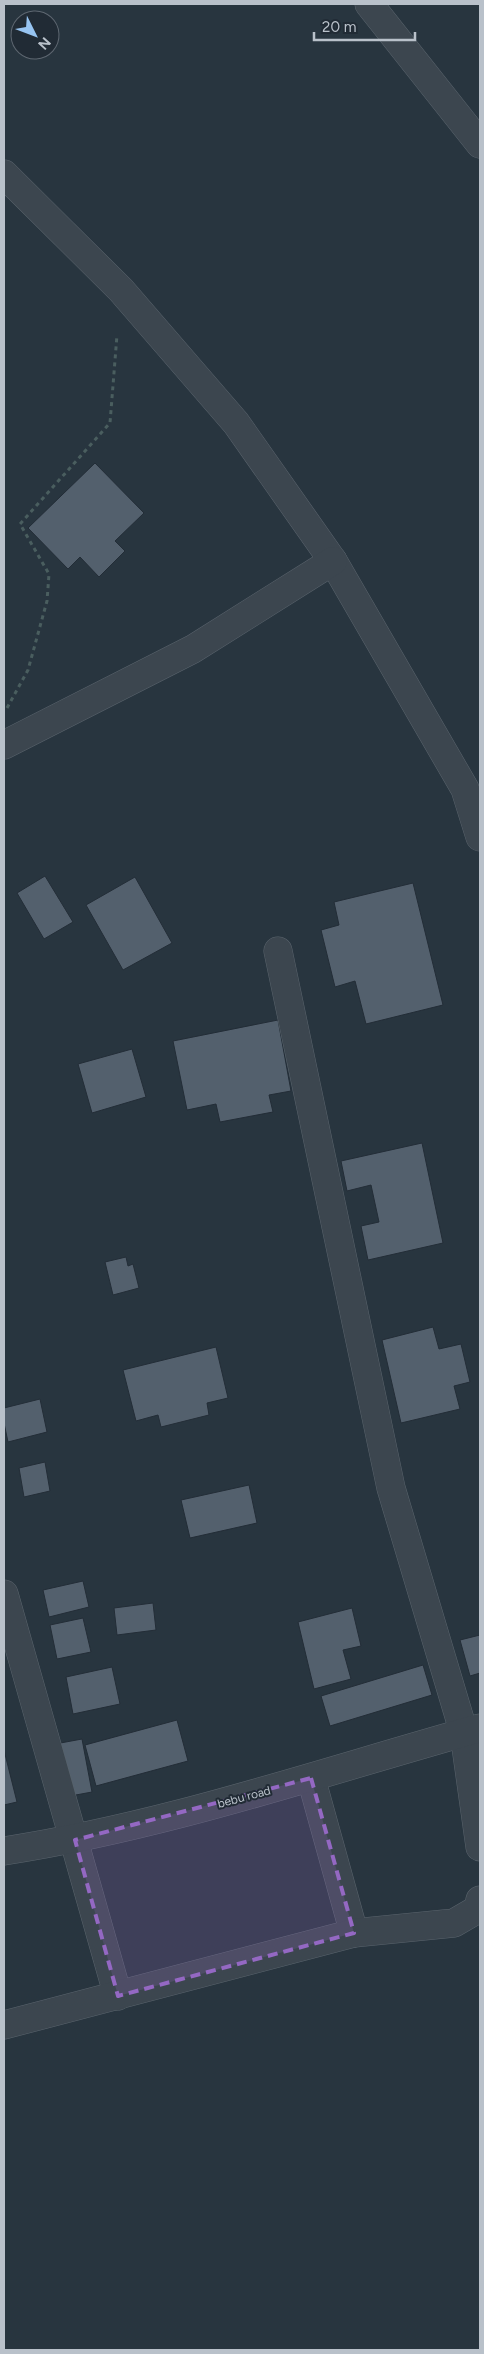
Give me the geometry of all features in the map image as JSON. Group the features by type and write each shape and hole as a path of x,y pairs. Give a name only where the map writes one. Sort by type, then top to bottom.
{"street":[{"path":"369,4 480,144"},
{"path":"4,174 121,290 236,423 333,562 464,789 480,837"},
{"path":"4,745 193,649 333,562"},
{"path":"278,951 391,1488 472,1730 480,1847"},
{"path":"4,1594 118,1996"},
{"name":"bebu road","path":"4,1851 75,1840 240,1798 472,1730"},
{"path":"310,1778 354,1933"},
{"path":"4,2025 354,1933 454,1923 478,1909 480,1900"}],"path":[{"path":"4,713 28,670 47,601 49,574 20,524 110,423 121,290"}],"highlighted area":[{"path":"311,1778 354,1933 118,1996 75,1840"}],"building":[{"path":"95,463 144,513 115,541 125,551 99,577 80,557 68,569 28,528"},
{"path":"45,876 73,922 44,939 17,893"},
{"path":"135,877 172,943 123,970 86,905"},
{"path":"413,883 443,1005 366,1024 355,981 335,987 321,930 339,925 334,902"},
{"path":"278,1020 291,1091 269,1095 273,1112 220,1122 216,1104 187,1110 173,1041"},
{"path":"132,1049 146,1097 92,1113 78,1064"},
{"path":"422,1143 443,1243 368,1260 361,1226 379,1222 371,1185 347,1191 341,1161"},
{"path":"126,1257 128,1266 133,1264 139,1288 113,1295 105,1262"},
{"path":"433,1327 439,1349 461,1344 470,1382 454,1386 460,1409 401,1423 382,1340"},
{"path":"216,1347 228,1398 207,1403 209,1415 161,1427 158,1415 136,1421 123,1370"},
{"path":"40,1399 47,1432 8,1442 4,1423 4,1408"},
{"path":"45,1462 50,1491 24,1497 19,1468"},
{"path":"249,1485 257,1523 190,1538 181,1500"},
{"path":"83,1581 89,1607 49,1617 43,1590"},
{"path":"153,1603 156,1630 117,1635 114,1608"},
{"path":"352,1608 361,1646 343,1650 351,1679 314,1689 298,1622"},
{"path":"83,1618 91,1652 57,1659 50,1625"},
{"path":"480,1635 480,1673 470,1676 460,1640"},
{"path":"423,1665 432,1695 330,1726 321,1696"},
{"path":"112,1667 120,1704 73,1714 66,1677"},
{"path":"177,1720 188,1761 96,1786 85,1745"},
{"path":"82,1739 92,1792 65,1797 55,1744"},
{"path":"4,1750 17,1802 4,1805"}]}
